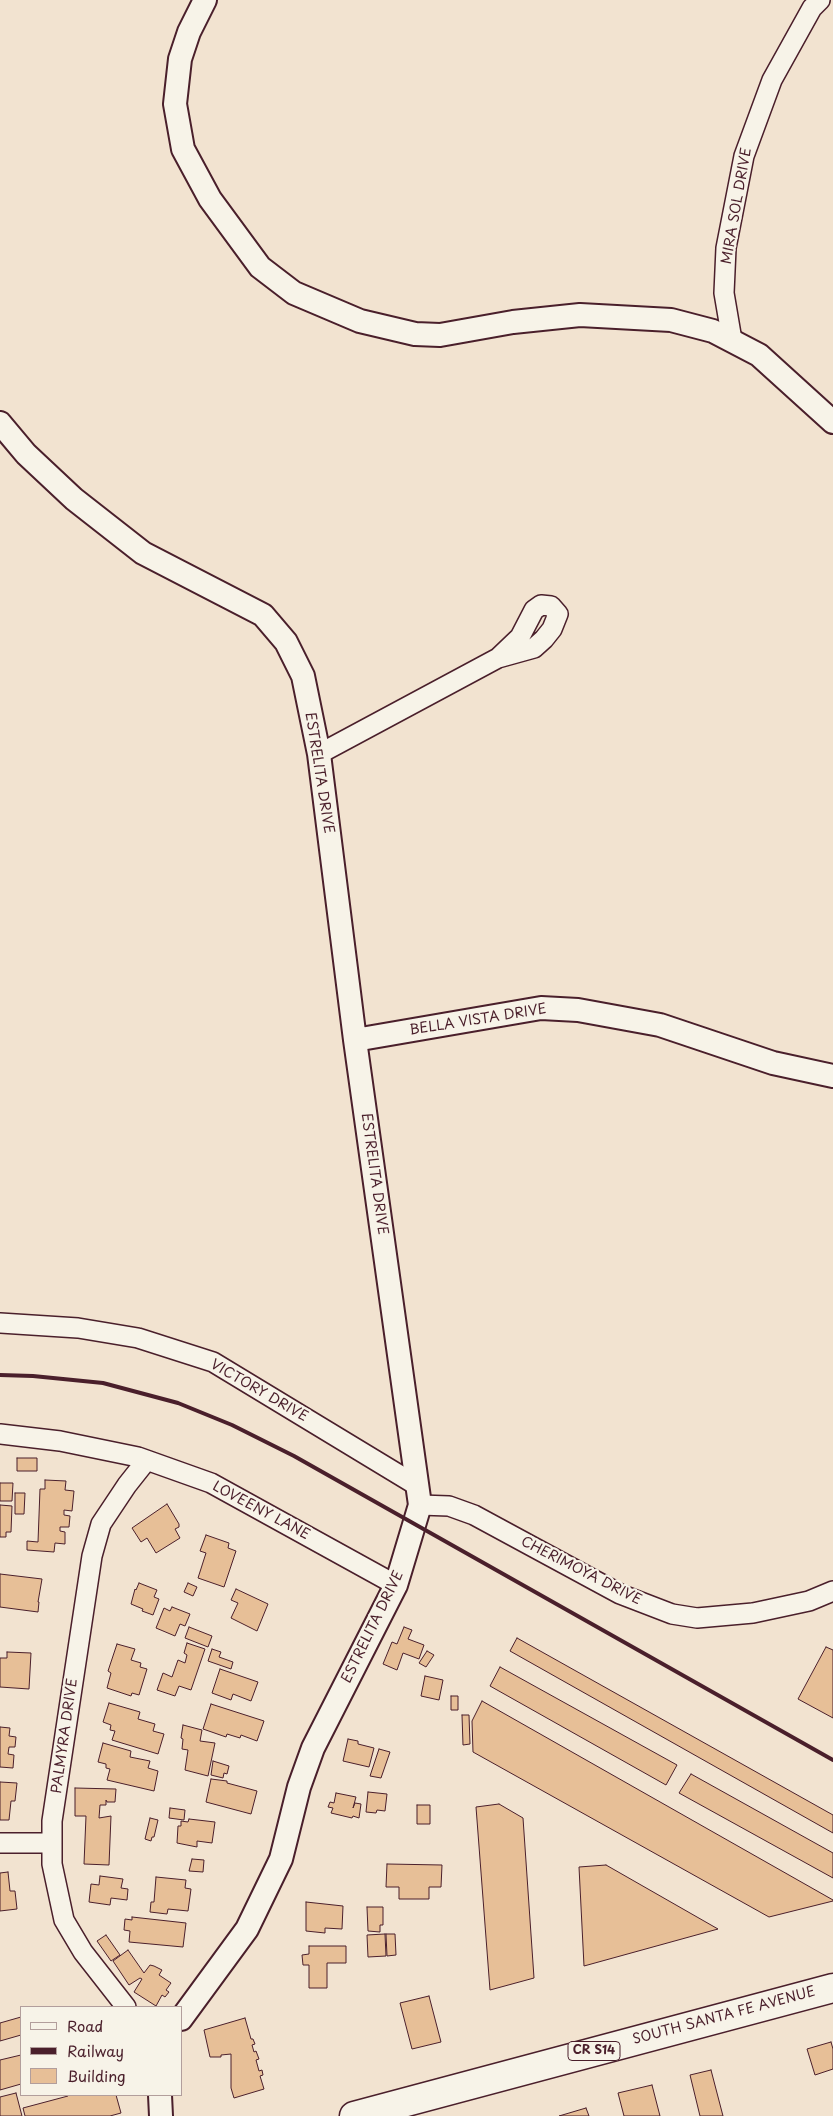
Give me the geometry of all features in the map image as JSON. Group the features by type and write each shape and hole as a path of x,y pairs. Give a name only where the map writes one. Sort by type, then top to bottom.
{"main road":[{"name":"SOUTH SANTA FE AVENUE","path":"354,2116 833,1988"}],"street":[{"path":"205,0 189,32 180,59 175,104 183,149 210,199 260,267 294,293 360,321 415,334 440,335 513,322 580,315 671,320 713,331 759,356 833,422"},
{"name":"MIRA SOL DRIVE","path":"732,340 724,293 726,248 744,156 772,80 812,8 820,0"},
{"name":"ESTRELITA DRIVE","path":"0,423 26,454 74,500 143,553 263,615 286,642 303,676 319,754 355,1040 418,1495 416,1525 396,1585 313,1748 299,1787 281,1859 247,1929 182,2019"},
{"path":"319,754 498,658"},
{"name":"BELLA VISTA DRIVE","path":"355,1040 541,1008 578,1010 660,1024 773,1063 833,1076"},
{"name":"VICTORY DRIVE","path":"0,1323 78,1328 138,1338 213,1362 418,1495"},
{"name":"LOVEENY LANE","path":"0,1434 60,1441 146,1461 210,1483 396,1585"},
{"name":"PALMYRA DRIVE","path":"125,2006 83,1952 64,1920 52,1864 52,1820 92,1556 101,1524 127,1485 146,1461"},
{"name":"CHERIMOYA DRIVE","path":"418,1495 474,1515 620,1594 672,1614 697,1618 753,1614 808,1601 833,1591"},
{"path":"0,1843 52,1843"},
{"path":"160,2096 161,2116"}],"building":[{"path":"17,1458 37,1458 37,1471 17,1471"},
{"path":"45,1480 66,1481 65,1490 74,1491 72,1511 64,1510 64,1515 70,1516 69,1527 60,1527 60,1531 65,1532 65,1544 55,1543 54,1552 27,1550 27,1541 38,1542 40,1489 45,1489"},
{"path":"0,1483 13,1483 12,1501 0,1501"},
{"path":"15,1493 25,1493 24,1514 15,1514"},
{"path":"167,1504 179,1524 179,1527 175,1529 180,1538 156,1553 147,1538 141,1542 132,1528"},
{"path":"0,1505 12,1506 11,1532 6,1532 6,1537 0,1537"},
{"path":"206,1535 229,1543 228,1548 236,1551 224,1587 198,1578 206,1553 200,1551"},
{"path":"0,1574 42,1579 38,1612 0,1607"},
{"path":"139,1583 157,1590 154,1597 159,1599 153,1615 131,1604 135,1589"},
{"path":"188,1583 197,1587 193,1596 184,1592"},
{"path":"236,1589 268,1604 257,1631 231,1618 238,1603 231,1600"},
{"path":"172,1607 190,1614 185,1626 180,1624 175,1636 156,1628 164,1608 170,1611"},
{"path":"189,1627 212,1636 208,1647 185,1638"},
{"path":"404,1627 412,1630 408,1639 424,1645 419,1659 403,1653 397,1670 383,1664 392,1642 397,1644"},
{"path":"517,1638 833,1815 833,1833 510,1651"},
{"path":"187,1643 205,1649 191,1690 179,1686 175,1696 157,1690 163,1673 172,1677 178,1660 185,1663 187,1655 184,1653"},
{"path":"117,1644 135,1649 131,1660 141,1663 140,1667 147,1669 139,1695 132,1693 131,1696 107,1688 111,1673 108,1671"},
{"path":"826,1647 833,1650 833,1718 798,1699"},
{"path":"212,1649 221,1652 219,1657 233,1662 231,1669 208,1661"},
{"path":"427,1651 434,1655 426,1667 419,1663"},
{"path":"7,1652 31,1653 29,1689 0,1687 0,1658 7,1658"},
{"path":"500,1667 677,1765 666,1785 490,1686"},
{"path":"220,1669 258,1682 251,1701 233,1694 231,1700 212,1693"},
{"path":"425,1676 443,1680 439,1700 421,1696"},
{"path":"451,1696 458,1696 458,1710 451,1710"},
{"path":"482,1701 833,1901 769,1917 473,1752 472,1721"},
{"path":"109,1703 140,1712 138,1719 155,1724 153,1731 164,1734 158,1754 112,1740 115,1731 110,1730 111,1725 103,1722"},
{"path":"211,1704 264,1721 257,1741 241,1735 240,1738 227,1734 226,1737 203,1729"},
{"path":"462,1715 469,1715 470,1744 463,1745"},
{"path":"183,1725 202,1730 200,1741 215,1743 208,1776 185,1770 188,1750 182,1749"},
{"path":"0,1727 10,1728 9,1736 16,1737 15,1747 9,1747 8,1754 14,1755 13,1768 0,1767"},
{"path":"348,1739 374,1748 369,1767 343,1761"},
{"path":"103,1743 131,1751 130,1757 150,1761 148,1768 158,1771 154,1791 107,1780 110,1769 106,1768 106,1764 98,1762"},
{"path":"379,1749 390,1752 381,1778 370,1776"},
{"path":"213,1761 229,1766 227,1774 224,1773 223,1778 211,1775"},
{"path":"691,1774 833,1853 833,1878 679,1793"},
{"path":"211,1779 227,1781 227,1783 257,1791 251,1814 206,1802"},
{"path":"0,1782 17,1783 15,1801 11,1801 9,1820 0,1820"},
{"path":"75,1788 116,1789 115,1802 107,1802 106,1800 106,1805 100,1805 99,1818 111,1816 109,1865 84,1864 86,1816 75,1816"},
{"path":"368,1792 387,1794 385,1811 377,1810 376,1813 366,1812"},
{"path":"336,1793 356,1797 353,1808 355,1803 361,1804 359,1818 331,1813 333,1808 328,1807 330,1802 334,1803"},
{"path":"499,1804 523,1818 534,1978 490,1990 476,1807"},
{"path":"417,1805 430,1805 430,1824 417,1824"},
{"path":"170,1808 185,1810 184,1820 169,1818"},
{"path":"150,1818 158,1820 154,1837 152,1837 151,1841 145,1839"},
{"path":"189,1819 215,1822 212,1843 197,1841 197,1847 177,1843 178,1826 181,1826 181,1821 188,1822"},
{"path":"192,1859 204,1860 203,1872 189,1871"},
{"path":"387,1864 442,1865 441,1887 429,1887 429,1899 399,1899 399,1887 386,1887"},
{"path":"606,1865 718,1929 584,1966 579,1867"},
{"path":"8,1872 10,1891 15,1891 17,1909 0,1911 0,1873"},
{"path":"100,1876 123,1879 121,1888 128,1889 127,1900 111,1898 110,1905 89,1902 91,1884 99,1885"},
{"path":"156,1877 186,1880 185,1888 191,1889 188,1911 168,1909 167,1914 150,1912 151,1902 154,1902"},
{"path":"306,1902 343,1906 342,1929 325,1928 325,1933 306,1931"},
{"path":"367,1907 383,1907 383,1925 380,1925 380,1932 368,1931"},
{"path":"132,1917 186,1923 183,1947 129,1942 130,1931 124,1930 125,1919 132,1920"},
{"path":"385,1934 386,1956 368,1957 367,1935"},
{"path":"386,1934 395,1934 396,1955 387,1956"},
{"path":"106,1935 120,1955 111,1961 97,1941"},
{"path":"309,1946 346,1946 346,1963 327,1963 327,1988 309,1988 309,1965 303,1965 302,1955 309,1954"},
{"path":"128,1950 144,1973 150,1965 154,1966 162,1970 159,1975 171,1983 166,1990 169,1992 165,1997 162,1995 156,2006 134,1992 142,1979 140,1978 129,1985 113,1961"},
{"path":"429,1996 441,2042 412,2049 400,2003"},
{"path":"20,2017 20,2035 0,2041 0,2023"},
{"path":"245,2018 251,2039 253,2039 255,2044 252,2045 254,2052 256,2051 259,2059 256,2060 259,2071 262,2070 263,2075 260,2076 264,2089 234,2098 231,2088 231,2054 221,2055 221,2057 210,2057 204,2030"},
{"path":"831,2042 833,2069 815,2075 807,2049"},
{"path":"20,2055 20,2084 0,2090 0,2060"},
{"path":"711,2070 723,2116 700,2116 690,2075"},
{"path":"652,2085 660,2116 624,2116 618,2093"},
{"path":"16,2093 22,2116 0,2116 0,2097"},
{"path":"68,2096 116,2096 121,2113 110,2116 25,2116 23,2108"},
{"path":"586,2108 589,2116 559,2116"}],"railway":[{"path":"0,1375 33,1376 103,1383 178,1403 232,1425 294,1456 833,1760"}]}
